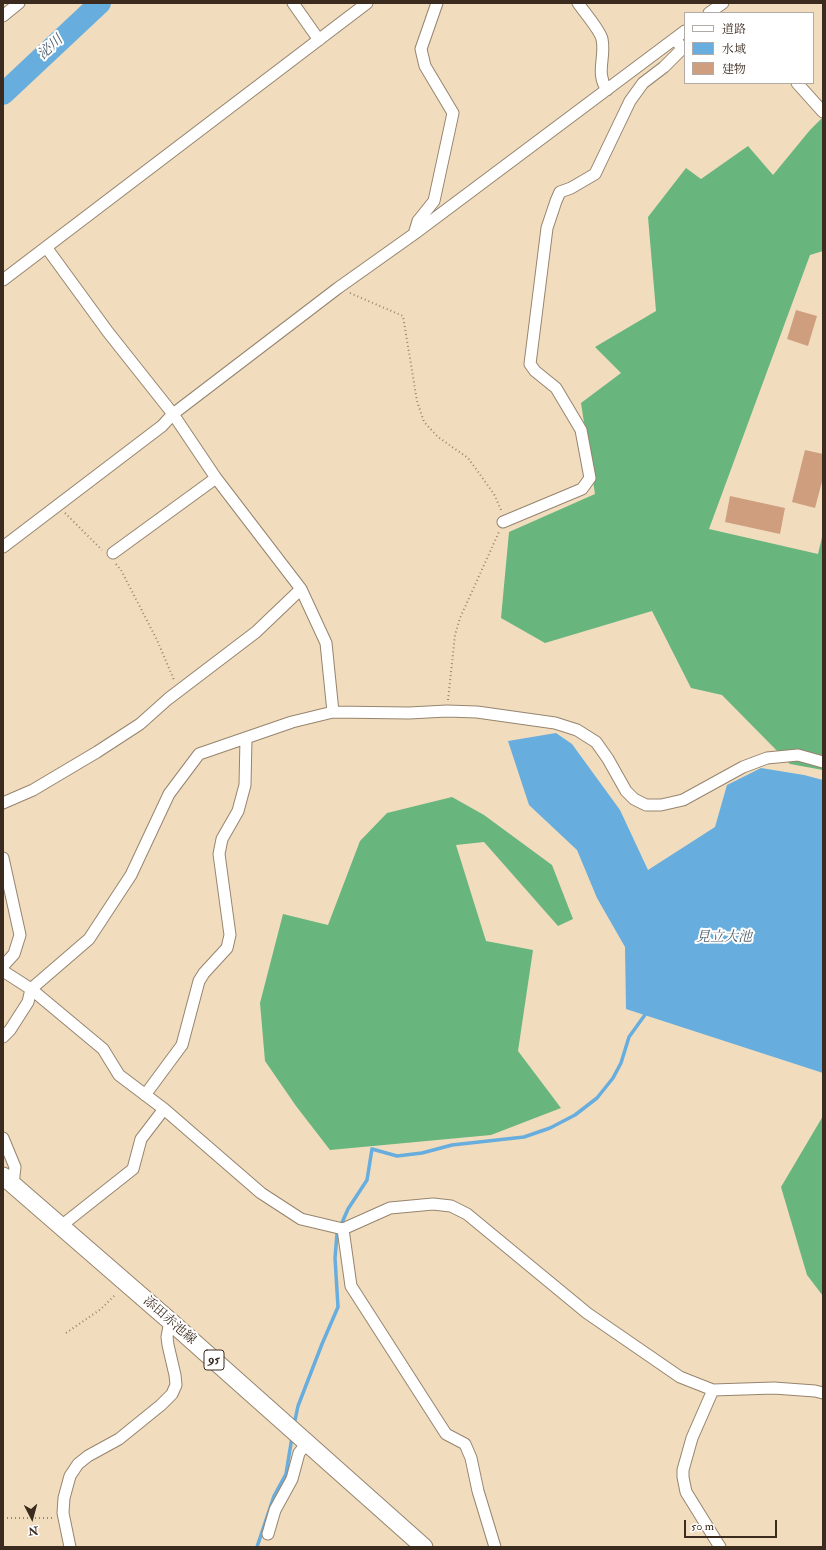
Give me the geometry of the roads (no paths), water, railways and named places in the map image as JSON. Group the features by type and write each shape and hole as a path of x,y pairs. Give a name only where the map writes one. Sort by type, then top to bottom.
{"main road":[{"name":"添田赤池線","path":"8,1180 127,1283 424,1547"}],"street":[{"path":"3,16 19,3"},
{"path":"293,3 319,40"},
{"path":"3,280 367,3"},
{"path":"414,234 418,221 434,202 453,113 425,66 421,49 437,3"},
{"path":"578,3 602,37 604,49 600,73 603,85 607,90"},
{"path":"711,12 723,3"},
{"path":"3,547 162,426 173,414 338,288 414,234 684,32"},
{"path":"503,522 582,489 590,478 581,430 556,388 535,371 530,364 547,228 560,192 571,188 595,174 630,101 643,82 664,67 684,48 674,39"},
{"path":"798,84 823,112"},
{"path":"46,247 108,332 173,414 216,478 301,589 326,643 333,712"},
{"path":"111,557 216,478"},
{"path":"3,803 33,790 97,752 140,724 168,699 256,632 301,589"},
{"path":"3,1037 10,1030 28,1002 31,989 90,939 131,875 169,794 199,754 292,722 333,712 365,711 409,713 447,711 477,712 513,716 555,723 577,730 596,742 608,759 626,791 634,799 646,805 661,805 683,800 742,767 767,758 798,755 823,762"},
{"path":"145,1095 182,1045 199,981 204,973 227,948 230,935 219,854 222,839 238,810 246,786 246,738"},
{"path":"3,858 20,935 14,954 3,966"},
{"path":"3,971 31,989 103,1049 119,1075 164,1109 261,1193 301,1219 343,1229 390,1208 433,1204 451,1206 467,1214 593,1317 680,1377 713,1390 774,1388 823,1393"},
{"path":"61,1226 133,1169 141,1139 164,1109"},
{"path":"3,1138 15,1167 8,1180"},
{"path":"343,1229 351,1286 446,1434 465,1444 471,1458 478,1491 495,1547"},
{"path":"70,1547 63,1513 64,1498 70,1476 78,1464 88,1456 119,1439 172,1394 176,1385 167,1337 170,1321"},
{"path":"713,1390 692,1438 682,1478 686,1492 720,1547"},
{"path":"268,1534 275,1510 292,1479 299,1453 307,1443"}],"water":[{"name":"見立大池","path":"556,733 572,744 620,810 648,870 715,827 727,785 761,768 804,775 823,780 823,1073 626,1009 625,947 597,898 577,850 529,805 508,741"}],"waterway":[{"name":"泌川","path":"3,94 100,3"},
{"path":"294,1425 298,1406 338,1307 335,1258 337,1234 348,1209 367,1180 372,1149 397,1156 422,1153 452,1145 524,1137 550,1128 575,1115 597,1098 613,1078 621,1063 629,1037 647,1012"},
{"path":"257,1547 274,1496 286,1474 292,1437"}]}
